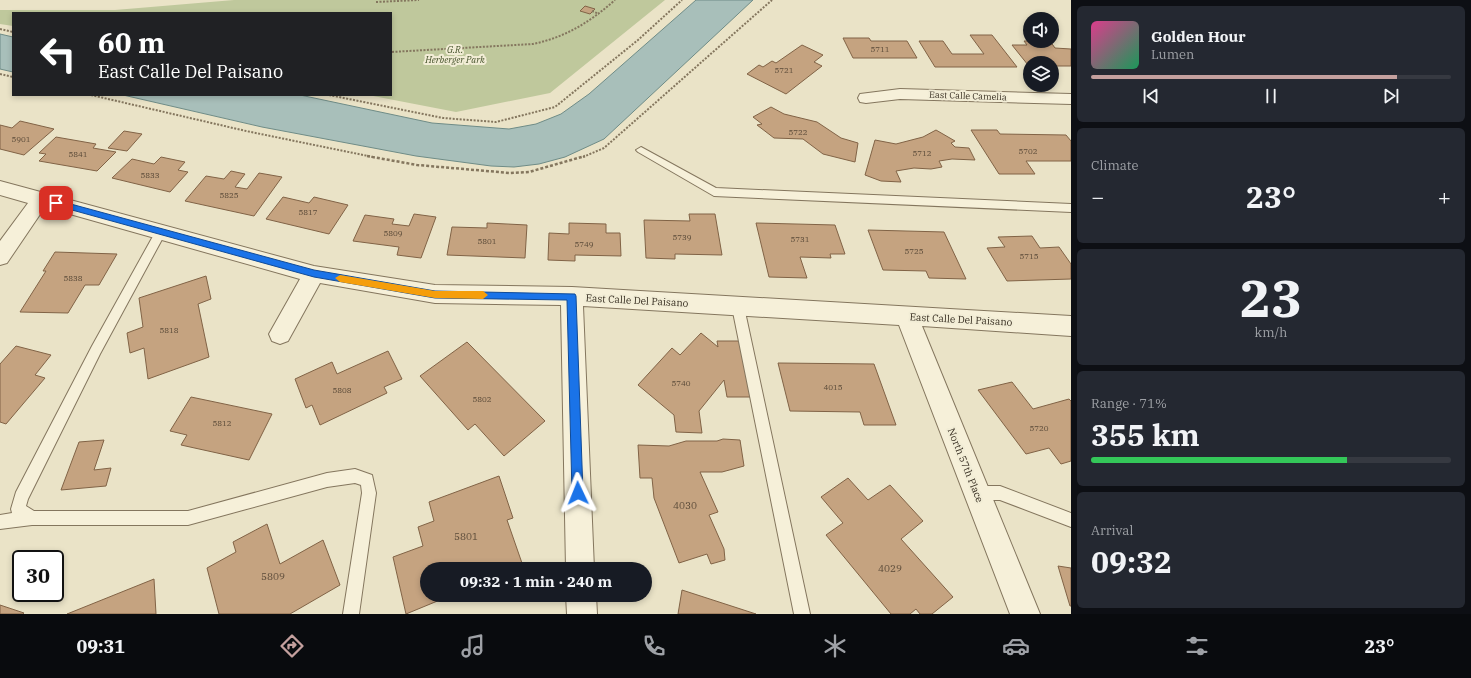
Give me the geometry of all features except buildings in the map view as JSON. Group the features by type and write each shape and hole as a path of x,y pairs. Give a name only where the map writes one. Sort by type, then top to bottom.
{"street":[{"name":"East Calle Camelia","path":"866,98 900,94 1071,99"},
{"name":"East Calle Del Paisano","path":"0,188 314,274 435,294 572,296 1071,326"},
{"path":"0,257 41,199"},
{"path":"280,334 314,274"},
{"path":"572,296 580,562"},
{"name":"North 57th Place","path":"906,316 1025,614"},
{"path":"581,602 582,614"}],"lane":[{"path":"641,150 714,192 1071,208"},
{"path":"32,518 18,509 21,497 96,350 161,232"},
{"path":"738,306 802,614"},
{"path":"0,522 32,518 188,518 327,480 355,476 367,480 369,493 351,614"},
{"path":"977,493 1000,493 1071,520"}],"path":[{"path":"376,2 419,0"},
{"path":"392,52 533,44 554,40 577,30 615,0"},
{"path":"334,96 443,118 496,122 555,108 638,40 682,0"},
{"path":"94,96 276,138 417,165 510,173 529,172 580,158 604,148 772,0"},
{"path":"592,11 599,14"},
{"path":"0,29 12,32"},
{"path":"0,74 12,77"}],"green space":[{"name":"G.R. Herberger Park","path":"234,0 665,0 550,93 456,112 373,96 392,96 392,12 12,12 12,26 0,24 0,10 115,10"}],"water":[{"path":"696,0 753,0 604,139 565,157 539,164 514,167 491,166 416,156 262,127 127,96 305,96 432,123 509,129 536,124 561,114 589,94"},
{"path":"0,34 12,37 12,72 0,69"}],"slow traffic":[{"path":"340,278 435,294 483,295"}],"route":[{"path":"56,203 314,274 435,294 572,296 578,493"}]}
